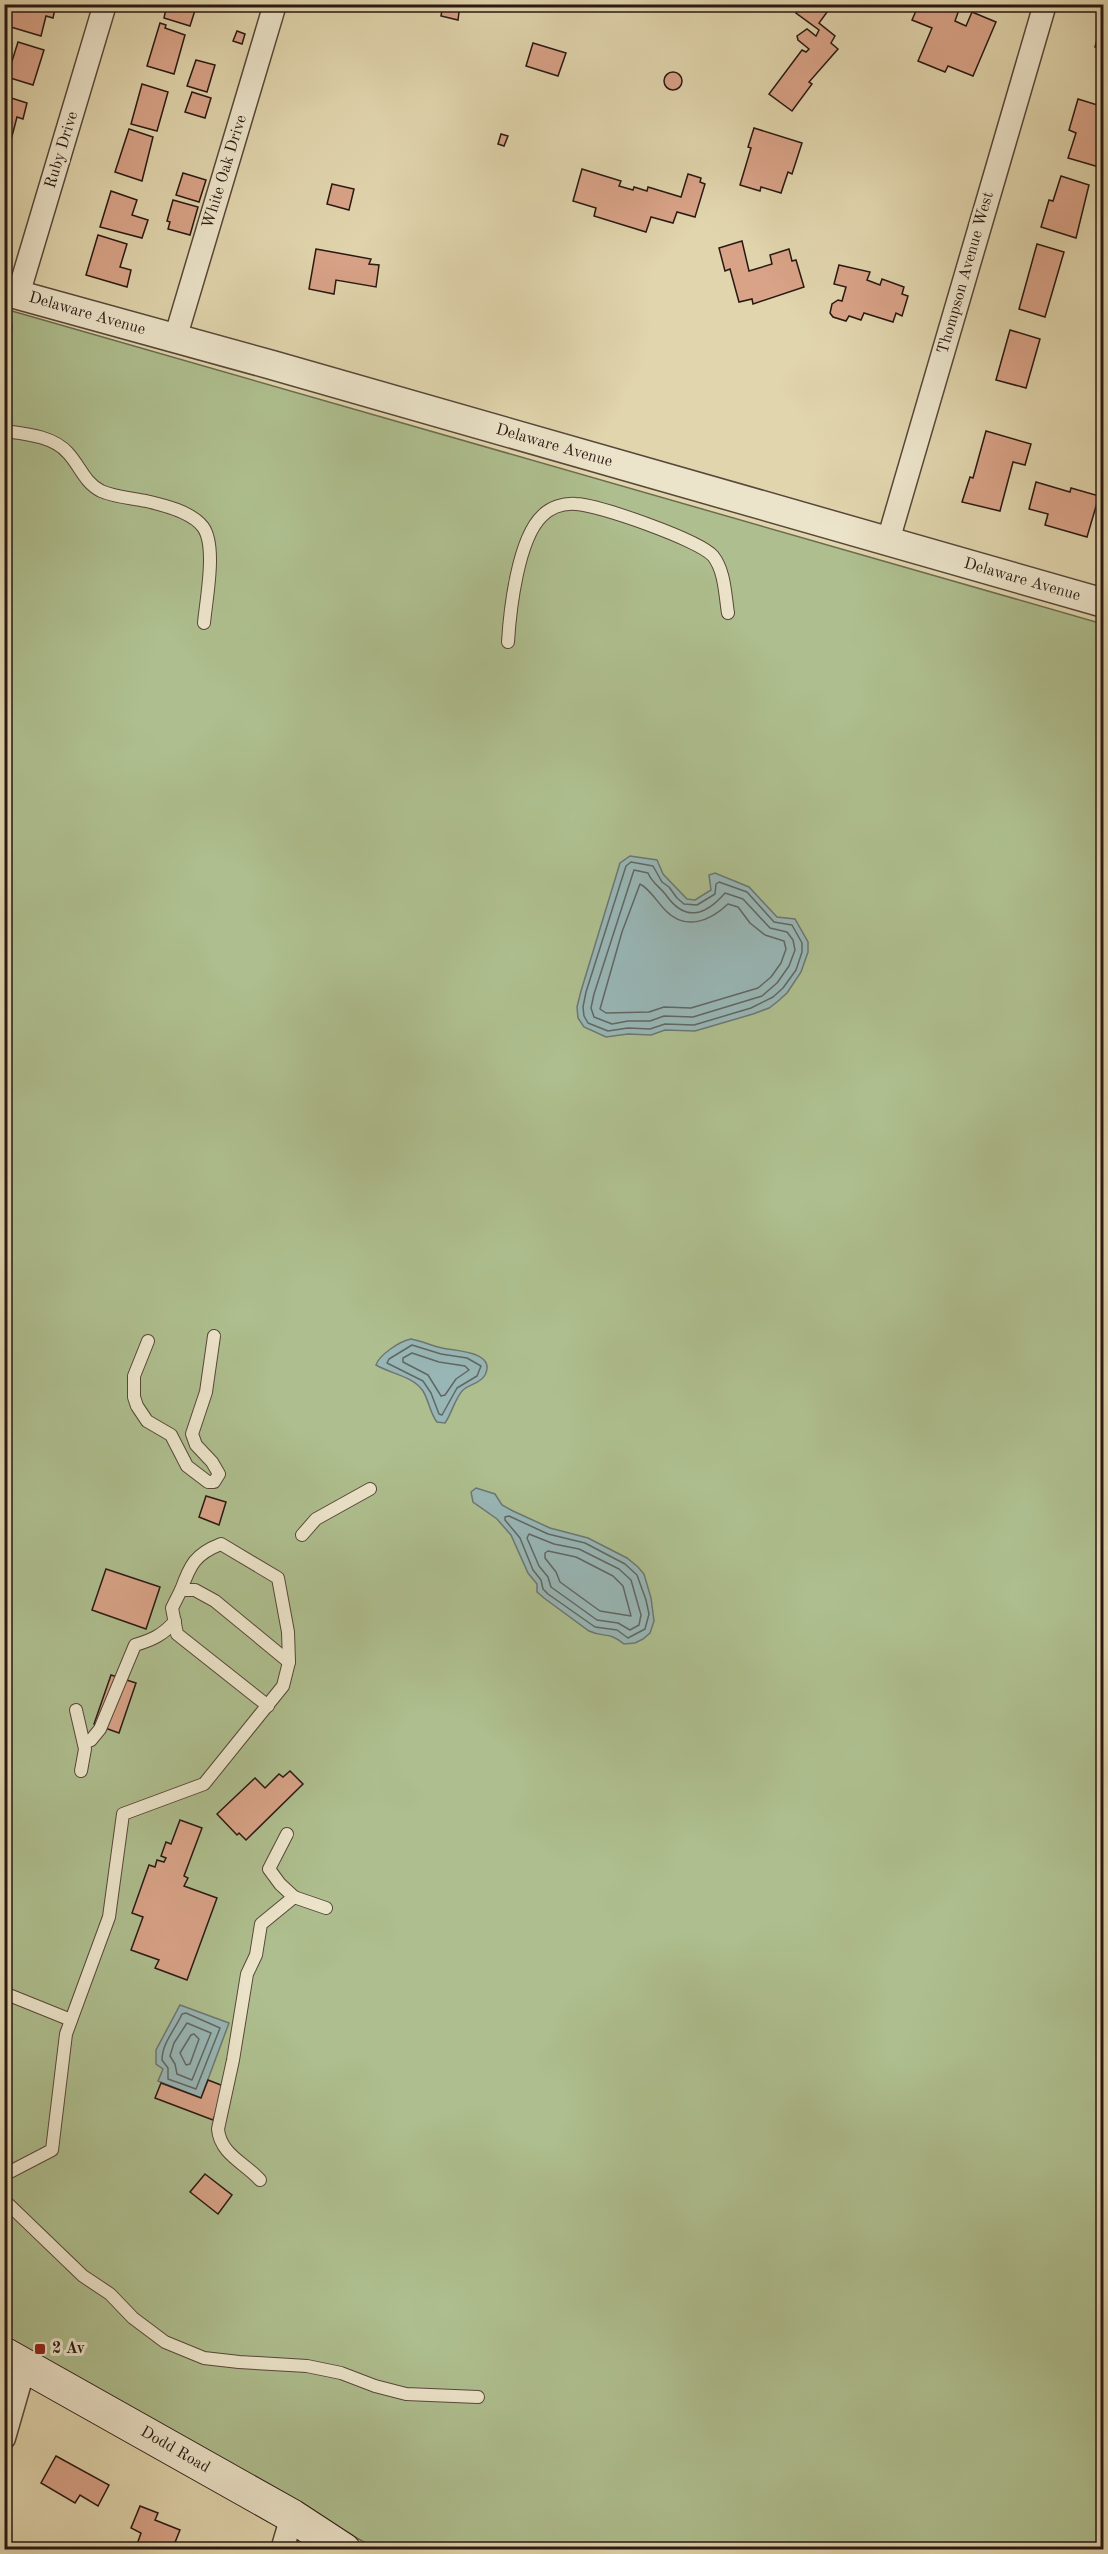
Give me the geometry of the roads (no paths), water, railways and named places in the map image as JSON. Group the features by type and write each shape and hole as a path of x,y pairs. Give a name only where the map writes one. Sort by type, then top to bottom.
{"main road":[{"name":"Dodd Road","path":"15,2360 292,2516 344,2550"}],"street":[{"name":"Ruby Drive","path":"11,293 105,4"},
{"name":"White Oak Drive","path":"175,339 275,4"},
{"name":"Thompson Avenue West","path":"888,541 1045,4"},
{"name":"Delaware Avenue","path":"11,293 272,365 1104,603"},
{"path":"4,2438 15,2360"},
{"path":"282,2550 292,2516"}],"lane":[{"path":"10,432 50,439 68,452 86,480 101,491 148,501 182,512 205,529 209,543 204,623"},
{"path":"508,642 509,612 532,528 544,514 559,505 576,504 596,508 694,543 712,555 721,570 728,613"},
{"path":"171,1436 186,1466 208,1482 214,1482 219,1474 193,1440 193,1427 206,1392 214,1336"},
{"path":"148,1341 134,1376 134,1397 147,1421 171,1436 196,1445"},
{"path":"302,1534 316,1519 370,1489"},
{"path":"4,2175 52,2150 66,2034 109,1917 123,1814 204,1784 268,1706 283,1686 289,1662 288,1632 278,1578 220,1544 206,1549 189,1566 172,1608 177,1634 268,1706"},
{"path":"181,1590 195,1590 214,1601 289,1662"},
{"path":"84,1743 91,1740 100,1729 135,1645 153,1640 165,1633 175,1621"},
{"path":"76,1710 84,1743 84,1765 81,1771"},
{"path":"286,1834 269,1869 280,1884 294,1896 326,1908"},
{"path":"260,2180 225,2150 219,2139 218,2130 233,2060 247,1974 256,1954 261,1924 294,1896"},
{"path":"4,1993 71,2020"},
{"path":"4,2200 83,2276 111,2294 133,2318 165,2342 204,2358 307,2366 341,2373 375,2386 406,2394 478,2397"}],"water":[{"path":"630,856 657,860 663,874 687,899 695,900 711,890 709,875 715,873 749,887 777,917 795,919 808,942 808,952 801,972 787,993 769,1008 695,1031 665,1030 651,1035 628,1034 606,1037 584,1027 578,1018 577,1007 581,991 620,863"},
{"path":"411,1339 473,1354 485,1361 487,1367 485,1375 460,1393 445,1423 437,1422 419,1386 376,1365 390,1349"},
{"path":"476,1488 495,1494 502,1505 513,1511 550,1528 588,1538 627,1558 638,1567 644,1574 651,1598 654,1621 650,1633 635,1643 624,1644 614,1637 589,1631 544,1598 537,1592 537,1584 528,1573 511,1535 497,1519 473,1502 471,1492"},
{"path":"180,2005 229,2023 201,2098 158,2081 163,2069 156,2064 156,2050"}],"waterway":[{"path":"4,388 10,326"},
{"path":"4,458 7,476 4,484"}],"place":[{"name":"2 Av","path":"40,2349"}]}
